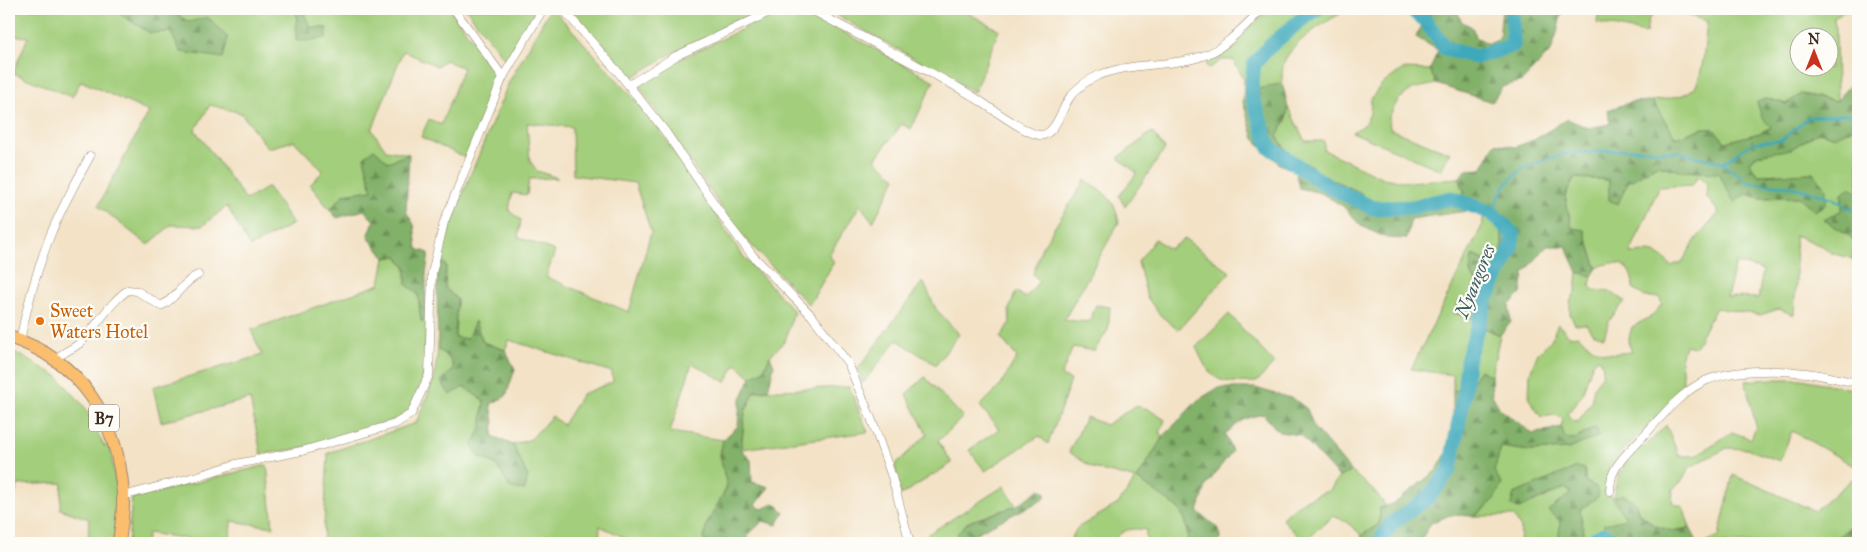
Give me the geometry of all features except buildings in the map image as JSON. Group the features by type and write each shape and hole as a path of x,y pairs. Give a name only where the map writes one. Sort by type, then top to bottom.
{"highway":[{"name":"B7","path":"14,339 56,360 86,388 97,405 116,452 123,496 119,543"}],"street":[{"path":"454,9 503,77"},
{"path":"123,496 236,464 302,450 395,424 411,414 429,375 432,273 444,222 503,77 543,9"},
{"path":"563,9 629,85 665,131 728,224 753,256 824,330 848,363 871,418 892,477 910,543"},
{"path":"629,85 676,56 776,9"},
{"path":"810,9 964,91 1021,127 1040,136 1046,135 1052,130 1069,98 1090,79 1122,68 1187,60 1210,53 1226,42 1263,9"},
{"path":"14,339 50,236 90,156"},
{"path":"56,360 64,351 82,342 128,290 135,290 161,306 173,298 198,275"},
{"path":"1610,491 1612,475 1624,458 1664,414 1685,394 1701,383 1720,376 1752,372 1781,372 1806,373 1858,383"}],"green space":[{"path":"24,9 115,9 116,12 189,22 179,16 181,9 297,9 296,40 326,28 310,27 304,13 306,9 450,9 500,78 466,158 421,137 429,119 441,125 463,68 445,60 437,66 403,51 372,130 386,150 409,154 388,162 374,149 364,157 372,190 344,194 330,210 310,185 323,171 294,141 268,148 241,113 210,105 195,130 246,200 268,187 293,224 250,247 227,206 202,226 171,225 148,245 98,206 149,112 81,81 72,97 13,73 28,37 9,35 9,15"},
{"path":"115,9 181,9 179,16 189,22 208,17 228,38 223,58 181,52 170,32 150,33 116,12"},
{"path":"297,9 306,9 304,13 310,27 327,28 326,38 296,41"},
{"path":"466,9 536,9 506,61"},
{"path":"550,9 553,9 651,117 743,256 794,311 785,341 770,356 763,371 751,377 736,364 726,382 692,363 670,432 723,440 720,455 727,487 707,524 703,543 636,543 600,526 599,543 323,543 328,453 416,423 434,380 438,349 445,354 452,364 453,379 450,394 464,387 484,401 481,429 481,458 528,477 513,445 531,439 552,416 563,425 582,394 613,382 612,372 509,340 505,350 483,342 475,321 467,339 455,337 457,299 445,288 446,266 439,257 509,82","holes":["527,123 572,127 573,175 635,183 651,232 629,312 546,277 555,251 518,237 521,220 509,211 512,193 527,195 529,179 558,178 537,171 530,161"]},
{"path":"570,9 633,9 638,14 642,9 768,9 671,54 628,80"},
{"path":"784,9 801,9 934,81 911,129 902,124 875,159 896,178 873,222 860,205 829,255 834,262 809,305 735,228 639,86 676,61"},
{"path":"826,9 953,9 968,13 999,30 974,92"},
{"path":"1270,9 1350,9 1323,24 1305,37 1290,52 1284,62 1282,83 1256,90 1243,102 1244,79 1233,60 1221,60 1209,69 1206,64"},
{"path":"1404,9 1434,9 1422,22"},
{"path":"1434,9 1456,9 1462,22 1472,27 1476,37 1489,44 1499,39 1502,9 1566,9 1561,15 1551,51 1522,81 1502,87 1492,102 1436,84 1430,70 1438,50 1416,37 1422,22"},
{"path":"1599,9 1658,9 1648,20 1646,33 1597,23"},
{"path":"1665,9 1858,9 1858,11 1849,10 1833,17 1836,28 1790,28 1790,78 1837,78 1837,101 1801,94 1786,104 1767,98 1757,103 1771,127 1760,133 1725,142 1714,129 1703,128 1676,138 1652,101 1673,98 1693,89 1700,76 1707,21"},
{"path":"1403,69 1430,70 1436,84 1412,89 1398,100 1389,117 1390,129 1450,153 1441,170 1352,132 1363,126 1370,114 1371,99 1380,86"},
{"path":"1858,82 1858,125 1835,137 1819,132 1791,149 1756,155 1749,163 1758,175 1813,173 1826,188 1826,204 1815,211 1799,197 1760,198 1747,194 1734,202 1718,173 1682,171 1657,165 1628,182 1618,204 1609,200 1609,180 1575,178 1565,196 1572,228 1584,230 1597,268 1592,276 1578,272 1566,246 1547,246 1524,273 1521,294 1509,305 1511,322 1500,335 1484,328 1474,319 1454,313 1459,302 1479,304 1481,289 1470,272 1472,255 1489,262 1502,256 1502,231 1484,215 1467,211 1411,219 1406,239 1387,238 1361,226 1343,206 1321,193 1299,188 1295,171 1299,161 1309,164 1321,174 1361,193 1378,211 1423,208 1445,203 1465,193 1459,178 1466,170 1482,169 1495,143 1515,147 1534,140 1567,119 1588,128 1610,124 1608,110 1631,102 1652,101 1676,138 1703,128 1714,129 1725,142 1760,133 1771,127 1762,118 1757,102 1767,98 1786,104 1801,94 1837,101 1850,84"},
{"path":"1282,83 1287,105 1287,116 1277,136 1288,152 1279,164 1254,139 1243,102 1256,90"},
{"path":"1288,107 1305,141 1324,141 1324,150 1383,178 1408,182 1459,178 1465,193 1450,202 1401,211 1378,211 1361,193 1321,174 1309,164 1299,161 1295,171 1279,164 1288,152 1277,136 1286,121"},
{"path":"1858,125 1858,193 1850,188 1842,194 1842,210 1824,220 1849,235 1855,243 1853,259 1831,253 1824,247 1795,235 1796,280 1794,315 1779,309 1760,315 1716,308 1695,347 1685,345 1681,359 1684,390 1620,454 1608,471 1606,493 1613,498 1619,475 1626,464 1641,446 1644,448 1666,425 1679,456 1695,456 1732,432 1751,439 1756,426 1745,381 1802,379 1858,390 1858,468 1792,431 1780,461 1747,449 1727,448 1690,467 1682,481 1673,489 1672,502 1683,507 1690,528 1672,531 1656,526 1639,513 1635,502 1626,519 1604,540 1608,543 1576,543 1584,535 1580,510 1596,487 1585,481 1585,469 1519,509 1565,488 1572,494 1560,521 1559,537 1552,543 1520,543 1521,528 1514,516 1475,516 1493,501 1494,471 1501,447 1530,451 1568,449 1599,436 1595,427 1575,439 1564,438 1561,427 1563,419 1556,415 1541,417 1529,399 1530,373 1538,353 1551,340 1558,324 1569,336 1578,335 1592,347 1602,352 1632,352 1628,341 1632,327 1652,316 1662,304 1659,297 1645,297 1633,288 1630,274 1622,265 1611,263 1597,268 1584,230 1572,228 1565,196 1575,178 1609,180 1609,200 1628,182 1657,165 1682,171 1719,173 1747,194 1760,198 1799,197 1813,173 1758,175 1749,163 1756,155 1791,149 1819,132 1835,137","holes":["1699,175 1707,184 1706,196 1719,213 1697,238 1682,262 1671,266 1657,254 1630,253 1659,187 1692,185","1736,263 1763,270 1758,298 1727,297","1599,359 1603,367 1602,376 1594,387 1591,403 1578,422 1573,421 1567,414 1582,395 1593,362"]},
{"path":"1152,132 1165,149 1125,207 1119,196 1137,173 1118,158"},
{"path":"374,149 388,162 409,154 406,211 414,225 417,249 429,253 426,274 426,321 421,321 418,294 406,284 406,269 397,256 385,258 368,237 374,221 364,210 337,218 330,210 344,194 372,190 364,157"},
{"path":"1085,180 1108,197 1119,222 1064,320 1089,322 1096,305 1110,307 1108,330 1094,351 1073,347 1061,376 1071,380 1048,444 1039,436 985,471 969,450 999,429 980,406 999,387 1017,357 1000,337 1010,323 1009,310 1016,291 1026,298 1039,281 1033,274 1042,247"},
{"path":"1850,187 1858,193 1858,259 1853,259 1855,243 1849,235 1824,220 1842,210 1842,194"},
{"path":"1484,215 1502,231 1502,256 1489,262 1473,255 1470,272 1481,289 1474,319 1484,328 1500,335 1491,376 1480,370 1470,385 1453,391 1453,375 1411,369 1482,226"},
{"path":"1155,239 1169,249 1185,239 1230,272 1178,330 1159,314 1147,297 1138,262"},
{"path":"397,256 406,269 406,284 418,294 421,321 426,321 426,358 423,378 410,410 398,419 313,445 261,454 250,399 161,422 153,387 262,355 251,330 380,284 385,258"},
{"path":"439,257 446,266 445,288 457,299 455,337 467,339 475,321 483,342 505,350 515,369 506,396 491,404 494,423 493,436 513,445 528,477 525,490 510,488 495,463 481,458 472,446 481,429 484,401 464,387 450,395 441,381 454,369 450,358 438,349 437,286"},
{"path":"1853,259 1858,259 1858,267"},
{"path":"1578,272 1592,276 1590,285 1593,290 1610,291 1625,301 1609,321 1604,337 1592,333 1586,324 1575,324 1570,314 1570,302 1576,291"},
{"path":"923,281 936,309 959,334 936,365 897,340 863,383 858,369"},
{"path":"1229,314 1274,363 1257,382 1234,382 1218,379 1207,368 1196,347"},
{"path":"9,349 57,376 84,406 104,446 110,445 117,493 114,543 88,543 89,519 60,509 62,483 18,485 9,508"},
{"path":"770,356 774,365 768,390 755,391 745,412 741,449 751,460 752,482 769,487 755,505 762,509 775,503 784,512 777,525 763,521 749,534 747,543 703,543 707,524 727,487 720,455 723,440 738,426 740,401 751,377 763,371"},
{"path":"1480,370 1491,376 1492,395 1500,409 1533,434 1561,427 1565,438 1575,439 1596,427 1599,436 1569,449 1530,451 1501,447 1494,471 1502,484 1493,501 1475,516 1450,515 1431,523 1419,543 1359,543 1362,535 1379,524 1380,508 1395,503 1437,470 1448,450 1453,429 1453,391 1470,385"},
{"path":"925,377 963,417 938,441 952,463 901,495 895,465 927,434 906,394"},
{"path":"849,387 868,432 741,449 745,412 755,391"},
{"path":"1218,388 1255,388 1294,399 1307,409 1314,428 1351,471 1339,477 1300,435 1279,432 1263,414 1244,419 1225,434 1232,451 1206,486 1198,512 1219,529 1220,538 1217,543 1188,543 1186,522 1178,508 1137,479 1163,437 1198,400"},
{"path":"1135,406 1148,409 1165,420 1160,432 1163,437 1137,479 1178,508 1186,522 1188,543 1146,543 1146,530 1130,529 1122,532 1111,543 1069,543 1077,528 1118,504 1136,479 1093,468 1069,452 1086,417 1106,425"},
{"path":"267,465 273,527 231,521 230,543 215,543 148,533 146,543 128,543 132,498"},
{"path":"1577,467 1585,469 1585,481 1596,487 1599,496 1580,510 1584,535 1576,543 1552,543 1559,536 1560,521 1548,511 1571,493 1565,488 1518,509 1511,505 1514,494"},
{"path":"1351,471 1377,494 1386,506 1380,508 1379,524 1362,535 1345,521 1333,516 1303,542 1282,518 1303,501 1330,490 1339,477"},
{"path":"1858,474 1858,523 1852,525 1837,538 1822,538 1803,543 1705,543 1719,536 1733,475 1815,511"},
{"path":"1004,486 1016,506 968,522 958,534 961,543 914,543"},
{"path":"1040,489 1046,493 1044,499 968,537 970,543 961,543 957,534 968,522 1016,506"},
{"path":"1623,494 1635,502 1639,514 1656,526 1672,531 1690,528 1698,543 1608,543 1604,540 1604,524 1626,519 1613,498"},
{"path":"1858,523 1858,543 1803,543 1822,538 1837,538 1852,525"}],"waterway":[{"name":"Nyangores","path":"1317,9 1298,22 1270,46 1254,64 1251,93 1269,147 1330,187 1373,208 1412,207 1451,198 1492,213 1513,234 1511,249 1486,300 1467,361 1464,394 1450,469 1429,497 1391,524 1379,543"},
{"name":"Nyangores","path":"1410,9 1424,19 1446,49 1476,57 1513,45 1512,9"},
{"path":"1723,163 1752,143 1782,140 1809,117 1858,115"},
{"path":"1492,213 1504,186 1524,167 1564,154 1634,149 1678,152 1723,163 1749,183 1789,186 1833,198 1858,214"},
{"name":"Nyangores","path":"1587,543 1604,534 1615,543"},
{"path":"1840,543 1858,534"}],"place":[{"name":"Sweet Waters Hotel","path":"40,321"}]}
